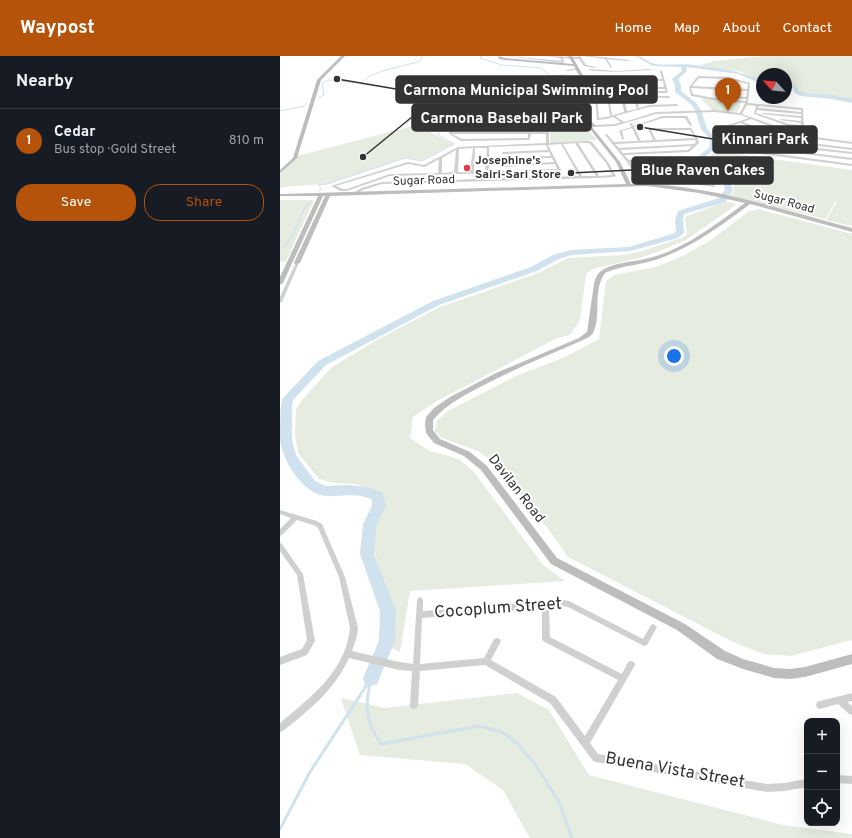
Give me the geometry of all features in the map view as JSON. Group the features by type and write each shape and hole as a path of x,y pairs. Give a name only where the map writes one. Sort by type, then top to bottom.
{"main road":[{"path":"280,172 294,158 319,80 343,56"},
{"path":"500,56 500,58 504,59 575,66"},
{"path":"570,57 583,80 589,124 618,162 629,185"},
{"name":"Sugar Road","path":"280,194 354,194 629,185 677,188 733,199 852,230"},
{"path":"280,283 321,194"},
{"path":"297,263 328,194"},
{"name":"Davilan Road","path":"748,203 706,234 680,249 647,261 614,268 603,272 596,282 595,313 590,333 581,339 508,370 454,399 433,414 429,419 429,431 437,441 467,454 484,468 554,561 681,627 721,655 743,664 768,671 790,674 805,672 852,659"}],"street":[{"path":"509,56 563,62 561,57"},
{"path":"545,56 579,57 585,66 624,68"},
{"path":"585,56 628,60"},
{"path":"592,57 598,67"},
{"path":"606,58 610,68"},
{"path":"618,59 621,64"},
{"path":"648,69 653,80"},
{"path":"596,94 667,92 661,71 648,69 627,72 591,70 594,80 598,119 612,117 649,106 677,105"},
{"path":"567,70 578,70"},
{"path":"638,70 641,80"},
{"path":"604,71 606,80"},
{"path":"616,71 617,80"},
{"path":"627,72 629,80"},
{"path":"741,114 746,103 749,84 728,78 698,77 692,83 690,87 692,95 718,100 746,103 758,105 802,109 803,131 780,128"},
{"path":"583,80 664,80"},
{"path":"692,83 748,87"},
{"path":"594,84 664,84"},
{"path":"690,87 713,88 748,94"},
{"path":"595,88 666,88"},
{"path":"704,88 705,98"},
{"path":"713,88 718,100"},
{"path":"715,92 748,94"},
{"path":"596,94 608,96 669,96"},
{"path":"716,96 748,94"},
{"path":"608,96 612,117"},
{"path":"622,96 626,113"},
{"path":"634,96 638,109"},
{"path":"646,96 649,106"},
{"path":"660,96 663,105"},
{"path":"505,116 517,101 523,97 571,97 572,120"},
{"path":"557,123 559,97"},
{"path":"517,101 559,101"},
{"path":"755,113 758,105"},
{"path":"513,106 558,106"},
{"path":"757,109 802,113"},
{"path":"510,111 558,111"},
{"path":"563,178 547,145 548,125 557,123 566,125 589,124 604,126 656,113 727,113 741,114 804,137 852,143"},
{"path":"755,113 802,117"},
{"path":"755,113 789,125 803,126"},
{"path":"548,116 547,121 477,121 484,116 548,116 558,116 572,116"},
{"path":"612,117 633,126 640,142"},
{"path":"673,117 676,121"},
{"path":"649,125 661,118 686,117 691,126"},
{"path":"661,118 663,122"},
{"path":"752,118 715,130 722,137 723,147 852,165"},
{"path":"773,119 803,122"},
{"path":"741,122 793,141 852,149"},
{"path":"449,133 461,124"},
{"path":"649,125 655,141"},
{"path":"623,154 691,151 698,142 691,129 663,129 649,125 633,126 620,131 623,138 606,136 623,154 638,176 714,186 712,178 698,170 664,165 632,167"},
{"path":"449,133 461,140 529,139 531,126 458,127"},
{"path":"731,132 751,126"},
{"path":"725,127 737,138 739,150"},
{"path":"663,129 669,140"},
{"path":"676,129 683,140"},
{"path":"737,138 761,129"},
{"path":"449,133 548,132"},
{"path":"738,145 771,133"},
{"path":"744,151 782,137"},
{"path":"613,143 697,139"},
{"path":"761,153 793,141"},
{"path":"354,194 358,191 386,184 614,176 607,163 591,142 458,148 424,166 408,163 333,186 344,190 390,175 559,170"},
{"path":"576,143 598,177"},
{"path":"562,144 581,177"},
{"path":"618,149 695,145"},
{"path":"783,145 852,153"},
{"path":"487,172 488,147"},
{"path":"503,147 503,180"},
{"path":"456,173 458,148"},
{"path":"472,172 474,148"},
{"path":"772,149 852,159"},
{"path":"503,153 549,151"},
{"path":"664,153 670,166"},
{"path":"503,159 552,157"},
{"path":"440,173 441,158"},
{"path":"628,161 667,158"},
{"path":"405,174 408,163"},
{"path":"503,166 556,163"},
{"path":"664,165 672,180"},
{"path":"421,182 424,166"},
{"path":"647,166 655,179"},
{"path":"390,175 393,167"},
{"path":"668,172 712,178"},
{"path":"366,193 374,187"},
{"path":"280,302 297,263"},
{"path":"280,512 316,523 320,526 342,577 354,628 354,636 348,654 325,690 280,728"},
{"path":"280,533 296,518"},
{"path":"280,546 300,574 311,641 304,652 280,662"},
{"name":"Cocoplum Street","path":"414,705 420,600"},
{"name":"Cocoplum Street","path":"419,615 563,603 569,604 644,643 653,627"},
{"path":"545,605 546,639 623,679"},
{"path":"348,654 399,666 416,668 486,661 497,642"},
{"name":"Buena Vista Street","path":"486,661 553,700 596,758 767,788 804,784"},
{"path":"586,743 631,664"},
{"path":"820,704 852,697"},
{"path":"839,700 852,712"},
{"path":"840,779 852,780"}],"shaded area":[{"path":"764,56 852,56 852,100 832,96 801,93 796,85 792,84 792,68 756,68 756,78 741,72 700,65 714,61"},
{"path":"704,98 742,102 737,112 712,110 702,100"},
{"path":"417,125 453,144 422,161 405,158 327,184 280,188 280,173 297,156"},
{"path":"579,126 587,129 597,140 550,144 550,127"},
{"path":"716,151 852,170 852,226 826,220 837,202 828,190 836,201 825,219 730,196 734,191 734,178 722,166 708,158"},
{"path":"280,200 314,200 286,261 280,262"},
{"path":"726,201 735,203 736,205 686,240 643,257 593,269 586,274 580,320 570,335 557,338 437,401 413,417 410,438 430,451 459,459 474,472 543,565 565,581 410,591 400,652 389,647 392,610 374,551 377,523 384,506 383,494 355,484 334,483 319,479 298,453 295,435 296,409 302,400 332,367 377,340 440,307 538,273 568,258 624,255 642,251 681,238 686,236 687,233 685,217"},
{"path":"758,209 852,234 852,640 791,656 764,654 733,642 568,557 552,534 497,465 478,451 442,438 435,431 437,421 446,412 516,376 565,357 599,339 606,281 614,275 656,267 685,255 711,240 749,211"},
{"path":"517,693 549,710 589,775 783,825 852,834 852,838 530,838 503,790 465,764 360,755 341,698 385,708"}],"waterway":[{"path":"318,98 324,95 322,83 328,80 362,83 372,75 420,61 422,56"},
{"path":"481,56 480,58 502,65 541,68 550,76 565,75 566,82 568,83 566,94 543,93 540,96 520,95 510,101 497,114"},
{"path":"637,56 653,65 695,66 724,70 739,73 756,80"},
{"path":"371,678 387,641 388,611 367,554 370,524 379,506 378,497 371,493 349,490 325,491 311,485 303,476 290,456 286,440 286,407 288,399 322,363 436,303 534,269 556,257 571,253 630,249 675,236 680,233 679,220 681,213 722,200 729,190 725,175 699,158 712,149 713,139 704,129 698,110 693,103 678,92 678,85 675,79 685,71 683,66"},
{"path":"792,86 794,86 797,92 803,95 832,97 852,101"},
{"path":"280,111 304,106 307,103"},
{"path":"319,191 321,189 318,185 327,184 405,158 422,161 454,144 437,134 454,122 463,123 479,113 493,114"},
{"path":"305,208 311,201"},
{"path":"284,247 293,234 305,207"},
{"path":"371,678 367,712 371,727 381,744 479,726 502,732 517,743 535,764 559,802 572,838"},
{"path":"280,829 310,772 370,680"}],"place":[{"name":"Carmona Municipal Swimming Pool","path":"337,79"},
{"name":"Cedar","path":"728,111"},
{"name":"Kinnari Park","path":"640,127"},
{"name":"Carmona Baseball Park","path":"363,157"},
{"name":"Josephine's Sairi-Sari Store","path":"467,168"},
{"name":"Blue Raven Cakes","path":"571,173"}]}
